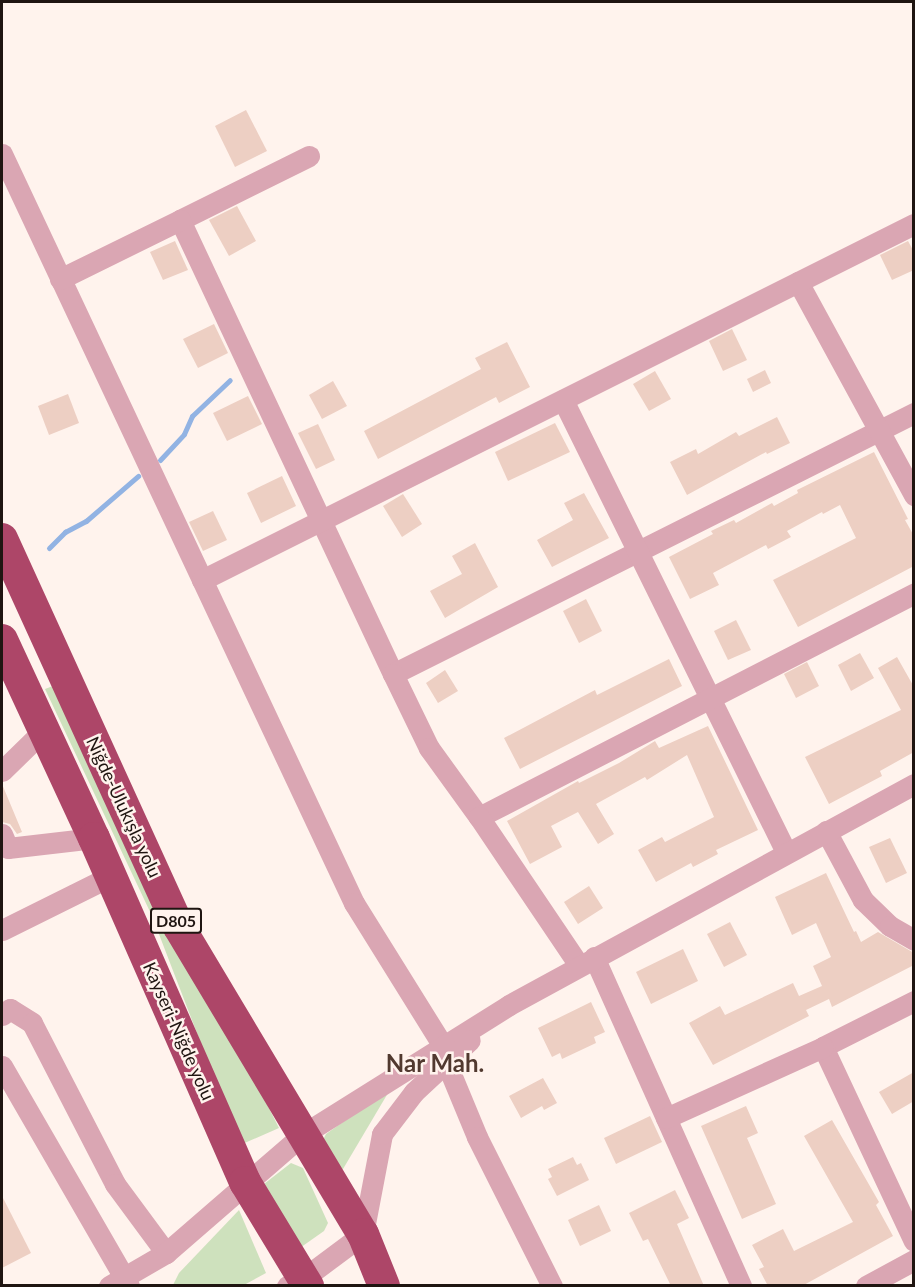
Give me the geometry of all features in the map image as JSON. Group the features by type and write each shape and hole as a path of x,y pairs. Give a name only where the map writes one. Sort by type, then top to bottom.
{"highway":[{"name":"Niğde-Ulukışla yolu","path":"2,539 179,927 363,1234 384,1286"},
{"name":"Kayseri-Niğde yolu","path":"2,640 94,838 245,1182 299,1283"}],"street":[{"path":"2,154 354,903 445,1054 477,1137 552,1286"},
{"path":"60,279 309,156"},
{"path":"180,220 320,522 429,748 587,961 666,1118 741,1286"},
{"path":"202,580 914,224"},
{"path":"798,282 914,495"},
{"path":"563,400 786,852"},
{"path":"393,674 914,413"},
{"path":"478,817 914,594"},
{"path":"2,771 44,730"},
{"path":"2,1066 121,1283 165,1254 245,1182 302,1135 445,1054 509,1005 914,784"},
{"path":"826,831 863,900 890,926 914,940"},
{"path":"2,834 8,848 94,838"},
{"path":"2,930 111,876"},
{"path":"666,1118 822,1047 914,1001"},
{"path":"2,1016 10,1010 32,1023 115,1184 165,1254"},
{"path":"822,1047 914,1241"},
{"path":"299,1283 363,1234 382,1134 445,1054"},
{"path":"866,1286 914,1260"}],"green space":[{"path":"53,686 279,1128 240,1145 152,916 45,689"},
{"path":"391,1088 343,1169 335,1167 321,1144 326,1134"},
{"path":"291,1163 303,1168 328,1223 324,1231 297,1250 264,1184"},
{"path":"239,1210 266,1273 244,1285 173,1285 179,1273"}],"building":[{"path":"246,110 267,151 235,167 215,126"},
{"path":"237,206 256,241 229,256 209,220"},
{"path":"175,241 188,270 163,280 150,252"},
{"path":"908,241 914,252 914,270 892,280 880,255"},
{"path":"214,324 228,353 198,368 183,339"},
{"path":"732,329 747,360 723,371 709,341"},
{"path":"507,342 530,387 499,403 496,397 378,459 364,431 481,369 475,358"},
{"path":"765,370 771,383 753,392 747,379"},
{"path":"655,371 671,399 649,411 633,384"},
{"path":"333,381 347,406 322,419 309,395"},
{"path":"68,394 79,423 49,435 38,406"},
{"path":"248,396 262,424 227,441 213,413"},
{"path":"777,417 790,443 767,454 766,452 687,495 670,462 696,449 698,454 736,432 739,436"},
{"path":"555,423 570,452 508,481 495,452"},
{"path":"318,424 335,460 316,469 298,433"},
{"path":"874,452 908,519 905,520 914,536 914,566 798,627 773,580 856,538 840,505 787,531 791,537 768,549 766,545 713,573 719,585 690,599 669,557 713,534 711,531 734,520 736,523 772,503 774,506 798,493 797,490"},
{"path":"282,476 296,506 261,523 247,493"},
{"path":"584,493 609,538 552,567 537,540 573,520 564,503"},
{"path":"403,494 422,524 402,537 383,506"},
{"path":"213,511 227,540 203,551 189,522"},
{"path":"475,543 498,587 445,618 430,591 462,574 452,556"},
{"path":"586,599 602,631 579,643 563,611"},
{"path":"736,620 751,650 728,660 714,631"},
{"path":"860,653 874,678 851,691 838,665"},
{"path":"897,657 914,687 914,752 880,771 882,776 829,804 805,757 901,710 878,668"},
{"path":"669,659 682,686 520,769 504,738 595,690 597,695"},
{"path":"807,662 819,686 796,698 784,674"},
{"path":"445,670 458,691 438,703 426,683"},
{"path":"708,726 758,830 716,850 718,854 693,867 691,863 656,882 638,850 662,837 665,842 714,817 687,755 647,780 645,777 596,804 614,834 598,844 578,812 551,826 562,847 530,864 507,821 578,781 579,783 619,763 655,741 659,748"},
{"path":"2,784 22,832 17,834 10,824 2,822"},
{"path":"890,838 907,873 886,883 869,847"},
{"path":"826,873 861,942 878,932 914,953 914,965 832,1007 829,999 806,1010 809,1016 713,1065 689,1023 720,1006 725,1015 793,983 799,996 822,986 813,966 831,957 816,923 792,935 775,897"},
{"path":"589,886 603,908 578,924 564,902"},
{"path":"730,922 747,955 724,967 707,934"},
{"path":"683,949 698,981 651,1004 636,972"},
{"path":"591,1002 605,1032 594,1037 596,1043 562,1059 560,1053 552,1057 538,1028"},
{"path":"914,1072 914,1101 892,1114 879,1092"},
{"path":"543,1078 557,1103 544,1110 542,1106 521,1118 509,1096"},
{"path":"746,1106 758,1133 747,1138 776,1204 742,1219 701,1126"},
{"path":"650,1116 662,1142 616,1164 604,1138"},
{"path":"832,1120 879,1202 876,1205 893,1236 802,1286 768,1286 759,1269 764,1267 752,1245 783,1229 794,1251 853,1222 804,1136"},
{"path":"573,1157 577,1165 581,1163 589,1180 557,1196 548,1179 552,1177 548,1169"},
{"path":"675,1190 689,1218 677,1224 704,1286 671,1286 648,1239 643,1241 629,1213"},
{"path":"2,1196 31,1253 2,1268"},
{"path":"599,1205 611,1231 580,1246 568,1220"}],"waterway":[{"path":"160,460 184,434 192,416 230,380"},
{"path":"49,548 65,532 86,521 138,476"}],"district":[{"name":"Nar Mah.","path":"435,1063"}]}
